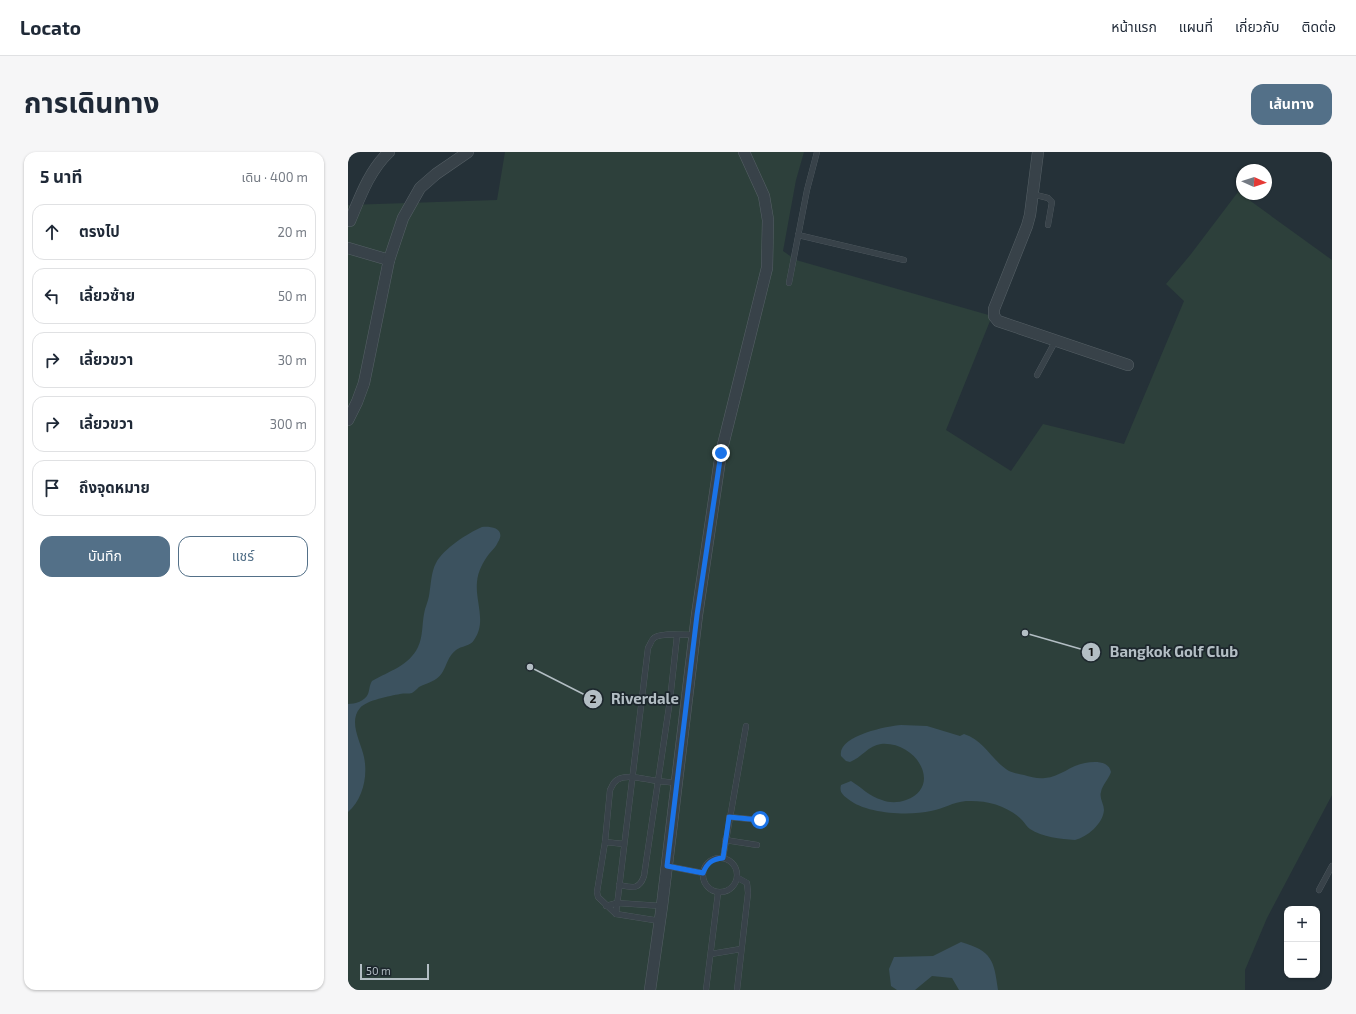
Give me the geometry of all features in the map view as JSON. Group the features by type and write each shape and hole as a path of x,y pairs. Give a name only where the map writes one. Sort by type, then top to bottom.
{"street":[{"path":"350,221 361,194 371,175 389,152"},
{"path":"348,420 364,383 389,260 403,218 420,188 436,174 468,152"},
{"path":"650,990 662,906 695,635 721,453 767,268 768,220 764,196 744,152"},
{"path":"1038,152 1030,215 994,309 994,316 998,320 1128,365"},
{"path":"348,248 389,260"}],"lane":[{"path":"789,283 807,190 817,152"},
{"path":"1032,194 1048,198 1052,202 1048,225"},
{"path":"798,235 904,260"},
{"path":"1037,375 1056,340"},
{"path":"616,914 648,648 652,640 656,637 664,635 695,635"},
{"path":"619,885 632,887 638,886 642,883 670,700 677,636"},
{"path":"642,697 670,700"},
{"path":"723,858 746,726"},
{"path":"660,921 616,914 598,897 597,892 605,842 610,790 617,779 622,777 632,777 658,782 677,783"},
{"path":"729,817 760,820"},
{"path":"726,840 757,844"},
{"path":"605,842 624,844"},
{"path":"723,858 731,861 737,868 738,878 734,886 727,892 718,893 707,886 704,882 703,873 706,864 714,859 723,858"},
{"path":"667,866 703,873"},
{"path":"1319,890 1332,866"},
{"path":"737,990 748,893 747,883 738,878"},
{"path":"706,990 718,893"},
{"path":"606,906 617,903 662,906"},
{"path":"711,954 741,949"}],"green space":[{"path":"505,152 804,152 796,180 783,251 796,260 992,316 946,430 1011,471 1043,424 1124,444 1184,301 1166,284 1236,195 1236,200 1249,200 1332,260 1332,795 1267,918 1245,970 1245,990 348,990 348,205 497,200"}],"water":[{"path":"482,527 497,529 500,534 500,538 483,563 477,582 480,612 480,626 478,633 471,644 453,652 442,673 435,680 419,687 412,693 379,699 363,705 360,708 355,719 355,726 364,757 365,779 361,794 348,812 348,704 357,703 365,699 372,681 398,667 414,654 421,639 424,611 429,598 431,579 436,563 444,552 456,542"},
{"path":"901,725 927,726 960,736 964,734 977,741 1009,771 1034,778 1050,777 1085,763 1097,762 1105,764 1110,768 1111,772 1101,792 1104,810 1101,820 1089,833 1075,840 1052,837 1035,832 1010,811 996,804 981,801 961,802 922,813 900,813 876,811 865,808 848,799 841,791 841,785 851,781 874,797 885,801 900,802 917,794 923,785 924,776 921,766 914,757 905,750 894,745 881,744 869,749 858,758 850,762 846,761 841,756 842,749 847,743 864,733 885,727"},
{"path":"961,942 979,949 990,958 995,971 998,990 959,990 952,978 932,976 915,990 897,990 891,986 889,969 894,957 933,956"}],"place":[{"name":"Bangkok Golf Club","path":"1025,633"},
{"name":"Riverdale","path":"530,667"}],"route":[{"path":"721,453 697,615 667,866 703,873 706,864 714,859 723,858 729,817 760,820"}]}
